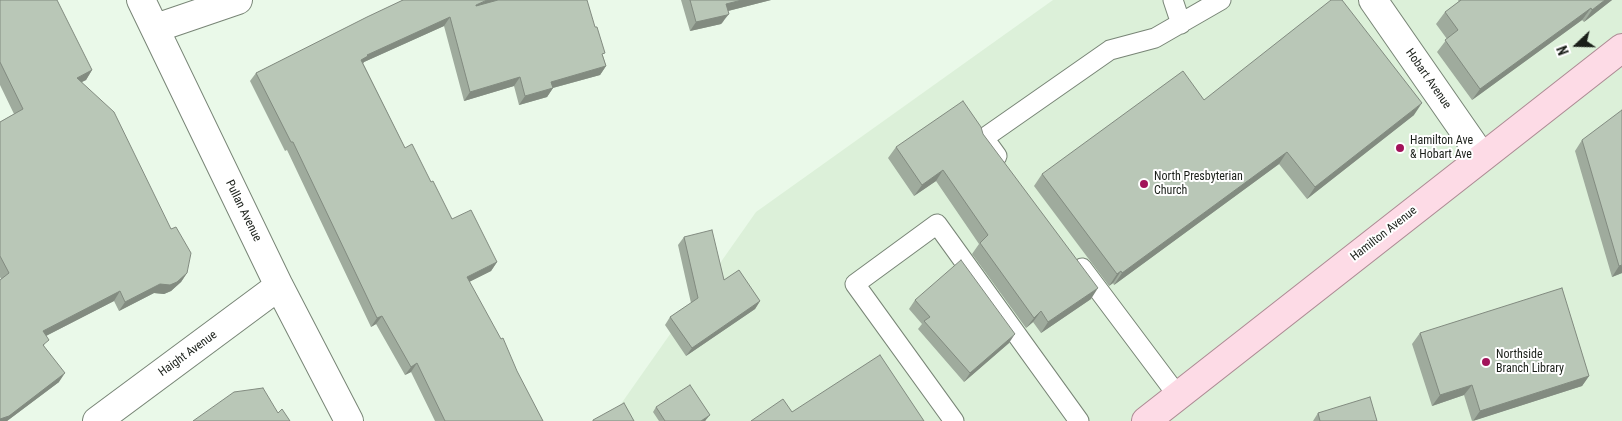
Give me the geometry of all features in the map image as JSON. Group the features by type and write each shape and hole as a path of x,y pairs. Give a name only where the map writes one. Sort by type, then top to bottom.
{"main road":[{"name":"Hamilton Avenue","path":"1146,421 1622,48"}],"street":[{"name":"Pullan Avenue","path":"141,0 279,286 349,421"},
{"path":"156,28 238,0"},
{"name":"Hobart Avenue","path":"1373,0 1482,158"},
{"name":"Haight Avenue","path":"97,421 279,286"}],"lane":[{"path":"1173,0 1181,24"},
{"path":"1008,170 984,138 1110,50 1155,38 1221,0"},
{"path":"954,421 855,284 937,224 1079,421"},
{"path":"1073,257 1178,396"}],"shaded area":[{"path":"1053,0 1622,0 1622,421 609,421 756,212"}],"building":[{"path":"0,0 57,0 92,70 77,78 114,112 171,229 176,227 191,253 187,273 177,282 170,285 160,284 125,302 120,291 43,331 49,340 43,345 65,373 9,416 0,419 0,280 9,273 0,256 0,122 23,109 0,62"},
{"path":"403,0 487,0 476,6 498,0 587,0 595,27 597,27 605,53 602,54 606,66 551,82 553,88 525,96 520,77 470,92 450,17 367,55 361,60 405,148 412,144 452,219 471,210 497,262 467,277 501,339 503,338 517,371 543,421 445,421 417,363 411,367 382,316 377,318 293,142 291,142 256,73"},
{"path":"690,0 742,0 726,4 729,14 727,15 696,22"},
{"path":"1331,0 1342,0 1422,103 1315,187 1287,152 1122,273 1121,271 1117,274 1042,174 1183,71 1204,100"},
{"path":"1461,0 1605,0 1592,10 1591,8 1480,89 1445,40 1458,30 1445,12"},
{"path":"963,101 981,127 983,134 1098,288 1048,322 1041,311 1034,318 980,243 988,235 943,170 922,185 896,147"},
{"path":"1622,110 1622,265 1619,266 1582,140"},
{"path":"712,230 724,280 739,270 760,301 692,348 670,317 698,298 684,237"},
{"path":"961,260 1015,334 970,373 924,321 930,317 915,300"},
{"name":"Northside Branch Library","path":"1562,288 1589,376 1480,411 1472,385 1440,395 1420,333"},
{"path":"880,355 924,421 751,421 783,399 792,412"},
{"path":"690,385 710,415 701,421 665,421 656,407"},
{"path":"263,388 278,413 282,409 290,421 193,421 234,392"},
{"path":"1370,397 1377,421 1320,421 1318,413"},
{"path":"624,403 634,421 593,421 593,420"}],"place":[{"name":"Hamilton Ave & Hobart Ave","path":"1400,148"},
{"name":"North Presbyterian Church","path":"1144,184"},
{"name":"Northside Branch Library","path":"1486,362"}]}
